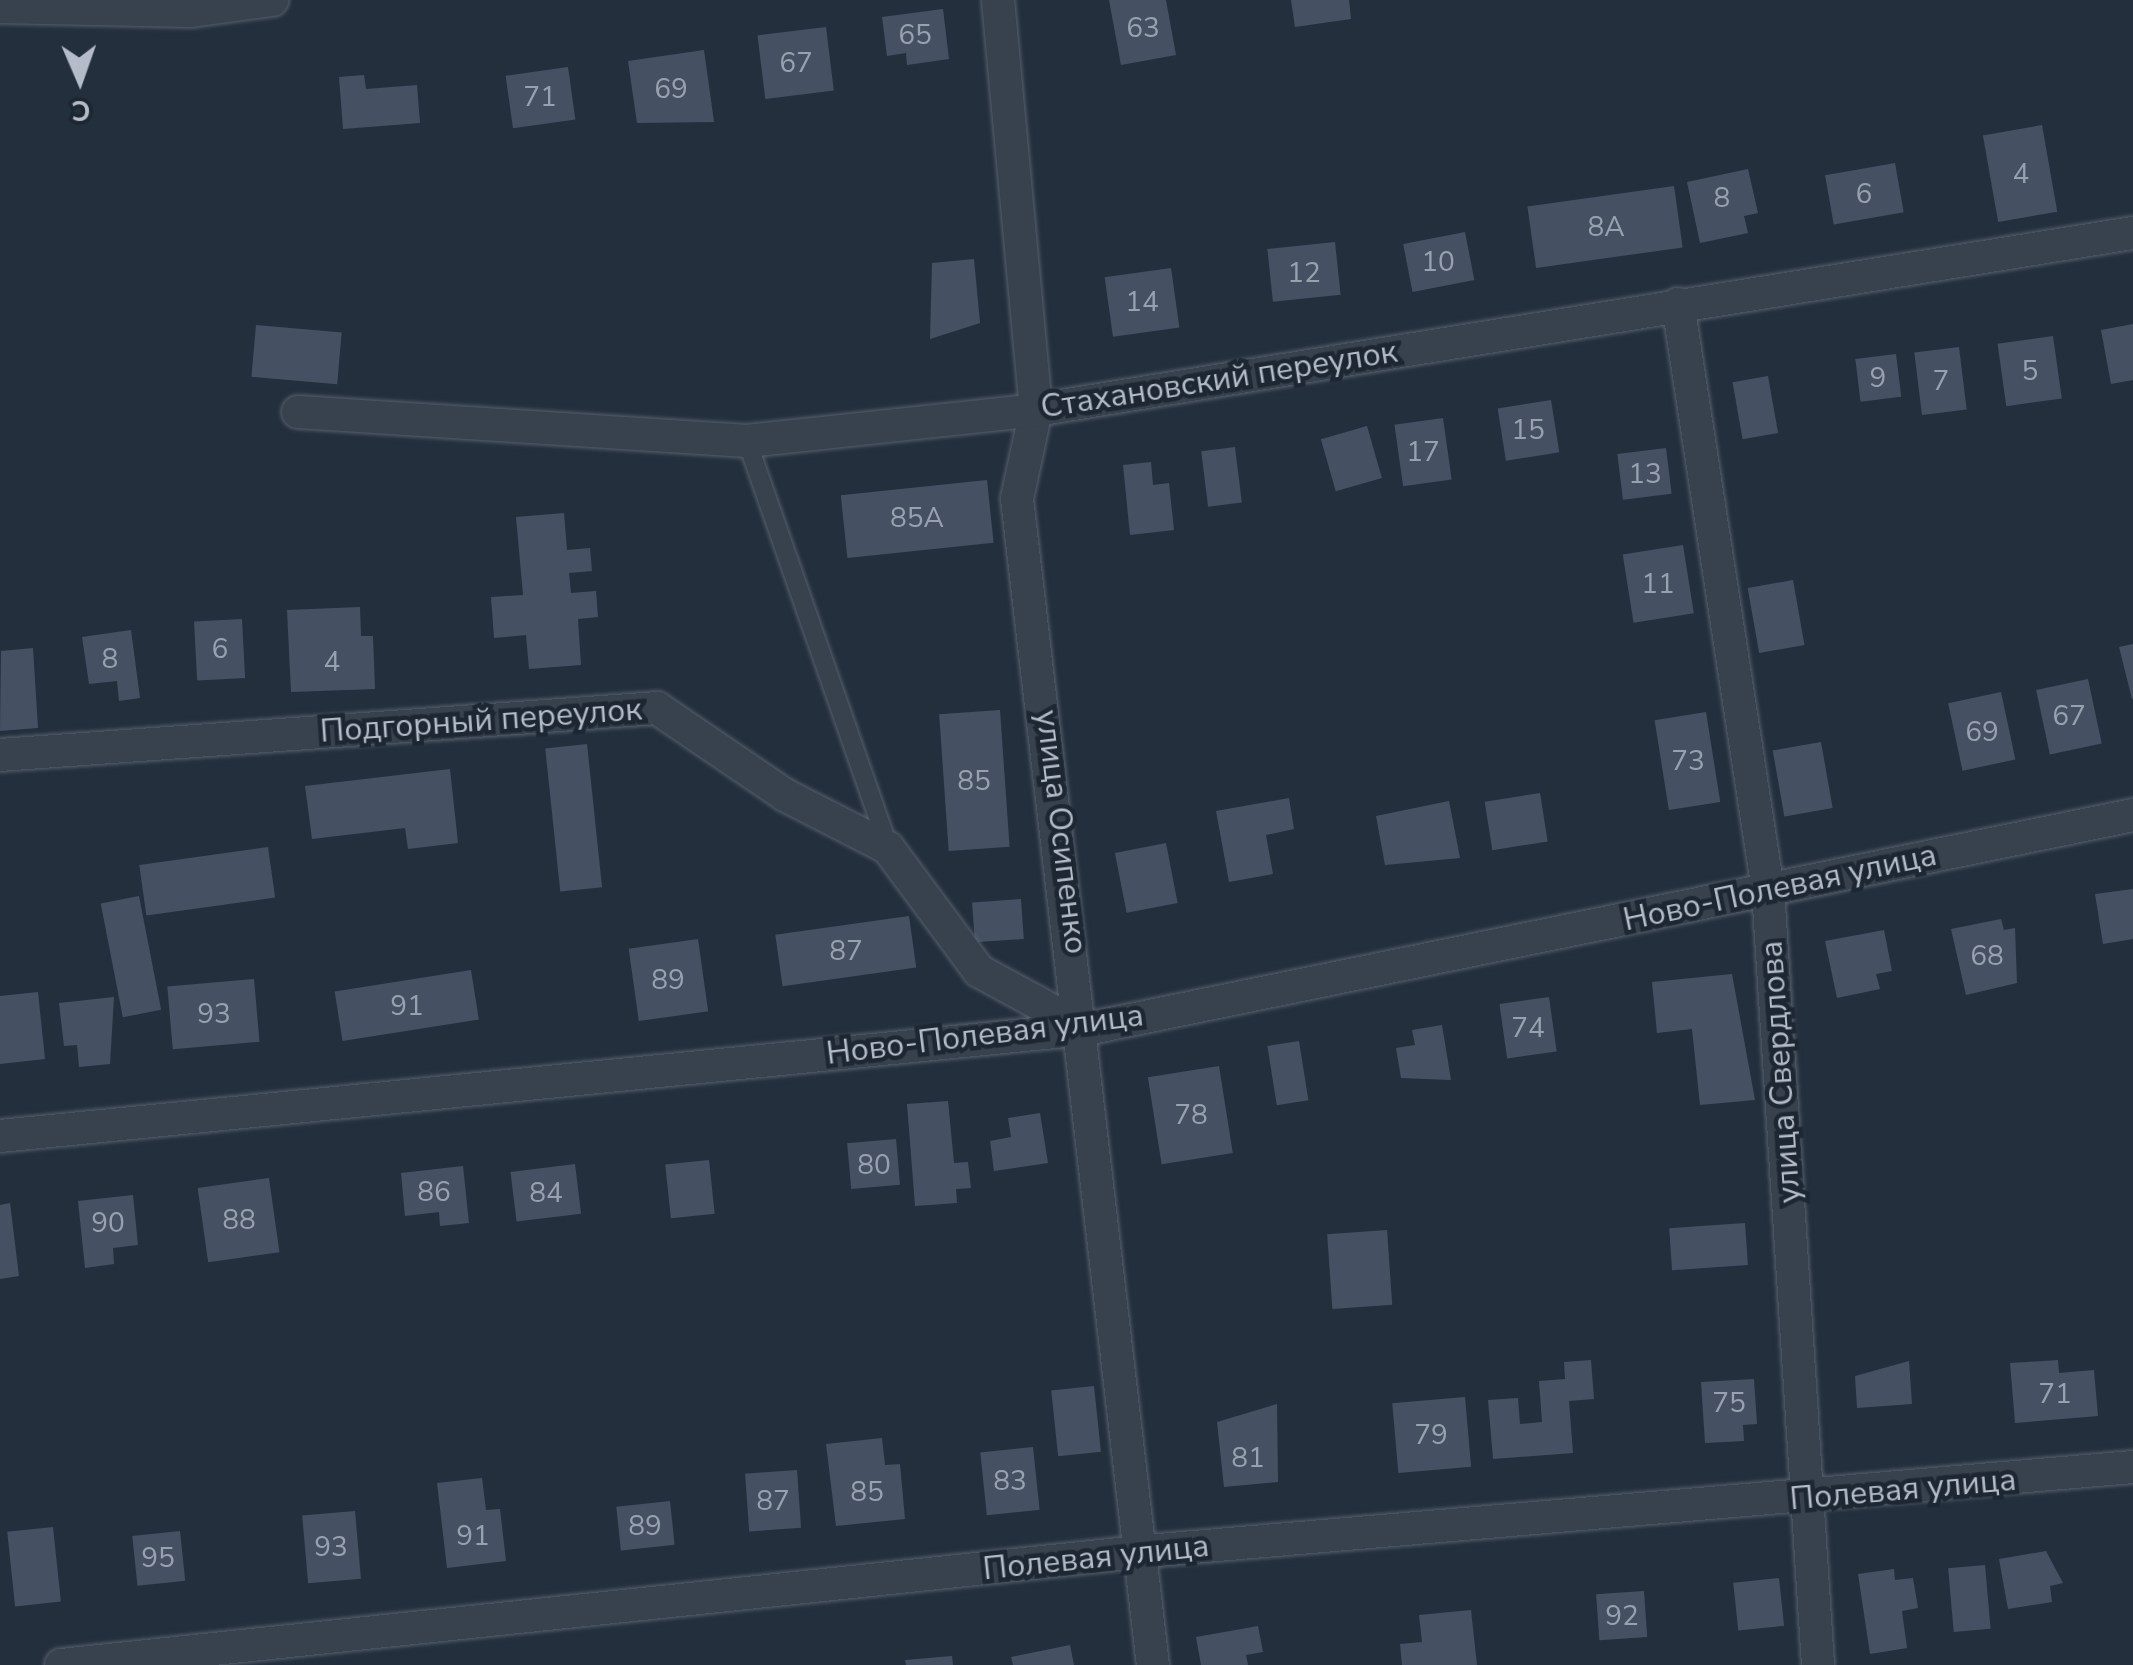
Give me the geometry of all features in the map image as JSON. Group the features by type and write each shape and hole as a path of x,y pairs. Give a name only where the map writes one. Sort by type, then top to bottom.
{"street":[{"path":"0,7 190,6 272,0"},
{"name":"улица Осипенко","path":"998,0 1036,410 1018,499 1147,1551 1154,1665"},
{"name":"Стахановский переулок","path":"298,412 747,441 1036,410 2133,233"},
{"name":"улица Свердлова","path":"1678,304 1768,890 1818,1665"},
{"name":"Подгорный переулок","path":"0,755 658,708 785,796 888,848 979,971 1086,1029"},
{"name":"Ново-Полевая улица","path":"0,1136 1086,1029 2133,815"},
{"name":"Полевая улица","path":"61,1665 1147,1551 1810,1499 2133,1468"}],"lane":[{"path":"747,441 888,848"}],"building":[{"path":"1109,0 1166,0 1176,55 1121,65"},
{"path":"1291,0 1349,0 1351,19 1295,27"},
{"path":"943,9 949,59 907,65 906,53 887,56 882,17"},
{"path":"826,27 834,91 765,99 758,35"},
{"path":"704,50 714,122 637,123 628,61"},
{"path":"568,67 575,119 513,128 506,76"},
{"path":"364,75 366,89 417,85 420,123 343,129 339,77"},
{"path":"2042,125 2057,212 1998,222 1983,135"},
{"path":"1895,163 1904,212 1834,225 1825,175"},
{"path":"1748,169 1758,213 1744,216 1748,233 1700,243 1687,182"},
{"path":"1674,186 1683,247 1536,268 1527,207"},
{"path":"1465,232 1474,280 1413,292 1403,244"},
{"path":"1335,242 1341,295 1273,302 1267,249"},
{"path":"974,259 980,323 930,339 932,263"},
{"path":"1171,268 1179,327 1113,337 1105,277"},
{"path":"2133,324 2133,380 2111,384 2101,330"},
{"path":"256,325 342,332 337,384 251,377"},
{"path":"2053,336 2062,398 2006,406 1998,344"},
{"path":"1959,347 1967,410 1922,415 1914,352"},
{"path":"1896,354 1901,397 1861,402 1855,359"},
{"path":"1768,376 1778,433 1743,439 1733,382"},
{"path":"1551,400 1559,452 1506,461 1498,408"},
{"path":"1443,418 1452,479 1403,486 1394,425"},
{"path":"1367,426 1382,478 1336,491 1321,439"},
{"path":"1235,447 1242,503 1208,507 1201,451"},
{"path":"1666,448 1672,494 1623,500 1617,454"},
{"path":"1151,462 1153,485 1169,483 1174,530 1130,535 1123,465"},
{"path":"987,480 994,543 847,558 841,495"},
{"path":"564,513 567,550 590,548 592,571 569,573 571,593 596,591 598,617 578,619 581,665 529,669 526,635 494,638 491,597 523,595 516,517"},
{"path":"1683,545 1694,613 1634,623 1623,555"},
{"path":"1793,580 1804,645 1759,653 1748,588"},
{"path":"360,607 361,636 373,636 375,689 291,692 287,610"},
{"path":"242,619 245,678 197,680 194,622"},
{"path":"131,630 140,698 119,701 117,681 89,684 82,637"},
{"path":"2133,644 2133,699 2132,699 2119,647"},
{"path":"33,648 38,728 0,731 1,651"},
{"path":"2088,679 2102,744 2050,755 2036,690"},
{"path":"2001,692 2015,759 1963,771 1948,703"},
{"path":"1000,710 1010,847 949,851 939,714"},
{"path":"1706,712 1720,802 1669,810 1655,720"},
{"path":"1821,742 1833,808 1784,816 1773,751"},
{"path":"587,744 602,887 560,892 545,748"},
{"path":"450,769 458,843 408,849 405,828 312,839 305,786"},
{"path":"1540,793 1548,841 1492,850 1485,802"},
{"path":"1289,798 1294,829 1266,835 1273,874 1229,882 1216,811"},
{"path":"1449,801 1460,858 1385,865 1376,816"},
{"path":"1166,843 1178,903 1127,913 1115,853"},
{"path":"268,847 275,898 146,916 139,865"},
{"path":"2133,889 2133,939 2103,944 2095,894"},
{"path":"139,896 161,1010 123,1017 101,903"},
{"path":"1021,899 1024,939 975,942 972,902"},
{"path":"909,916 916,967 783,986 775,935"},
{"path":"2001,919 2004,930 2015,928 2017,983 1966,995 1951,929"},
{"path":"1884,930 1892,971 1876,974 1880,989 1837,998 1825,941"},
{"path":"698,939 708,1011 639,1021 629,949"},
{"path":"471,970 479,1019 343,1041 335,992"},
{"path":"1732,974 1755,1100 1700,1105 1692,1029 1657,1033 1652,982"},
{"path":"254,979 259,1042 173,1049 167,987"},
{"path":"38,992 45,1059 0,1064 0,996"},
{"path":"114,997 110,1064 79,1067 77,1045 64,1046 59,1003"},
{"path":"1549,997 1557,1051 1507,1058 1499,1004"},
{"path":"1442,1025 1451,1080 1401,1078 1396,1048 1415,1045 1412,1030"},
{"path":"1299,1041 1308,1100 1277,1105 1267,1046"},
{"path":"1219,1066 1233,1153 1162,1164 1148,1077"},
{"path":"948,1101 954,1163 968,1162 971,1188 956,1189 957,1203 915,1206 907,1104"},
{"path":"1040,1113 1048,1163 994,1171 990,1141 1011,1137 1008,1118"},
{"path":"896,1139 900,1185 851,1189 847,1143"},
{"path":"709,1160 715,1214 671,1218 665,1165"},
{"path":"575,1164 581,1214 517,1222 510,1172"},
{"path":"463,1166 469,1223 440,1226 439,1212 405,1216 401,1173"},
{"path":"269,1178 279,1252 208,1262 198,1188"},
{"path":"133,1195 138,1245 113,1248 114,1264 85,1268 78,1201"},
{"path":"10,1203 19,1276 0,1279 0,1205"},
{"path":"1745,1223 1748,1265 1672,1270 1669,1228"},
{"path":"1387,1230 1392,1305 1332,1309 1327,1234"},
{"path":"1591,1360 1594,1399 1569,1401 1573,1453 1493,1459 1488,1400 1518,1398 1520,1424 1542,1422 1539,1381 1565,1379 1564,1362"},
{"path":"2058,1360 2059,1373 2094,1370 2098,1416 2015,1423 2010,1363"},
{"path":"1909,1361 1912,1404 1857,1408 1855,1376"},
{"path":"1754,1379 1757,1424 1743,1425 1744,1441 1705,1443 1701,1382"},
{"path":"1094,1386 1101,1452 1058,1456 1051,1390"},
{"path":"1465,1397 1471,1467 1398,1473 1392,1403"},
{"path":"1277,1404 1278,1482 1224,1487 1217,1422"},
{"path":"882,1438 885,1465 900,1464 905,1519 836,1526 826,1444"},
{"path":"1033,1447 1040,1510 987,1515 980,1453"},
{"path":"797,1470 801,1528 749,1531 745,1474"},
{"path":"482,1478 486,1510 500,1509 506,1561 447,1568 437,1483"},
{"path":"670,1501 675,1545 621,1550 616,1507"},
{"path":"355,1511 361,1579 308,1583 302,1516"},
{"path":"53,1527 61,1602 15,1606 7,1532"},
{"path":"180,1531 185,1581 137,1586 132,1536"},
{"path":"2046,1551 2063,1583 2050,1586 2052,1602 2008,1609 1999,1559"},
{"path":"1985,1565 1991,1629 1954,1632 1948,1568"},
{"path":"1894,1569 1895,1580 1913,1578 1918,1608 1902,1611 1907,1648 1870,1654 1858,1574"},
{"path":"1779,1578 1784,1626 1738,1631 1733,1583"},
{"path":"1644,1591 1647,1637 1599,1640 1596,1594"},
{"path":"1471,1610 1477,1665 1402,1665 1400,1644 1422,1642 1419,1615"},
{"path":"1258,1626 1263,1652 1246,1655 1248,1665 1201,1665 1196,1637"},
{"path":"1070,1645 1074,1665 1013,1665 1011,1657"},
{"path":"952,1656 953,1665 906,1665 905,1660"}]}
